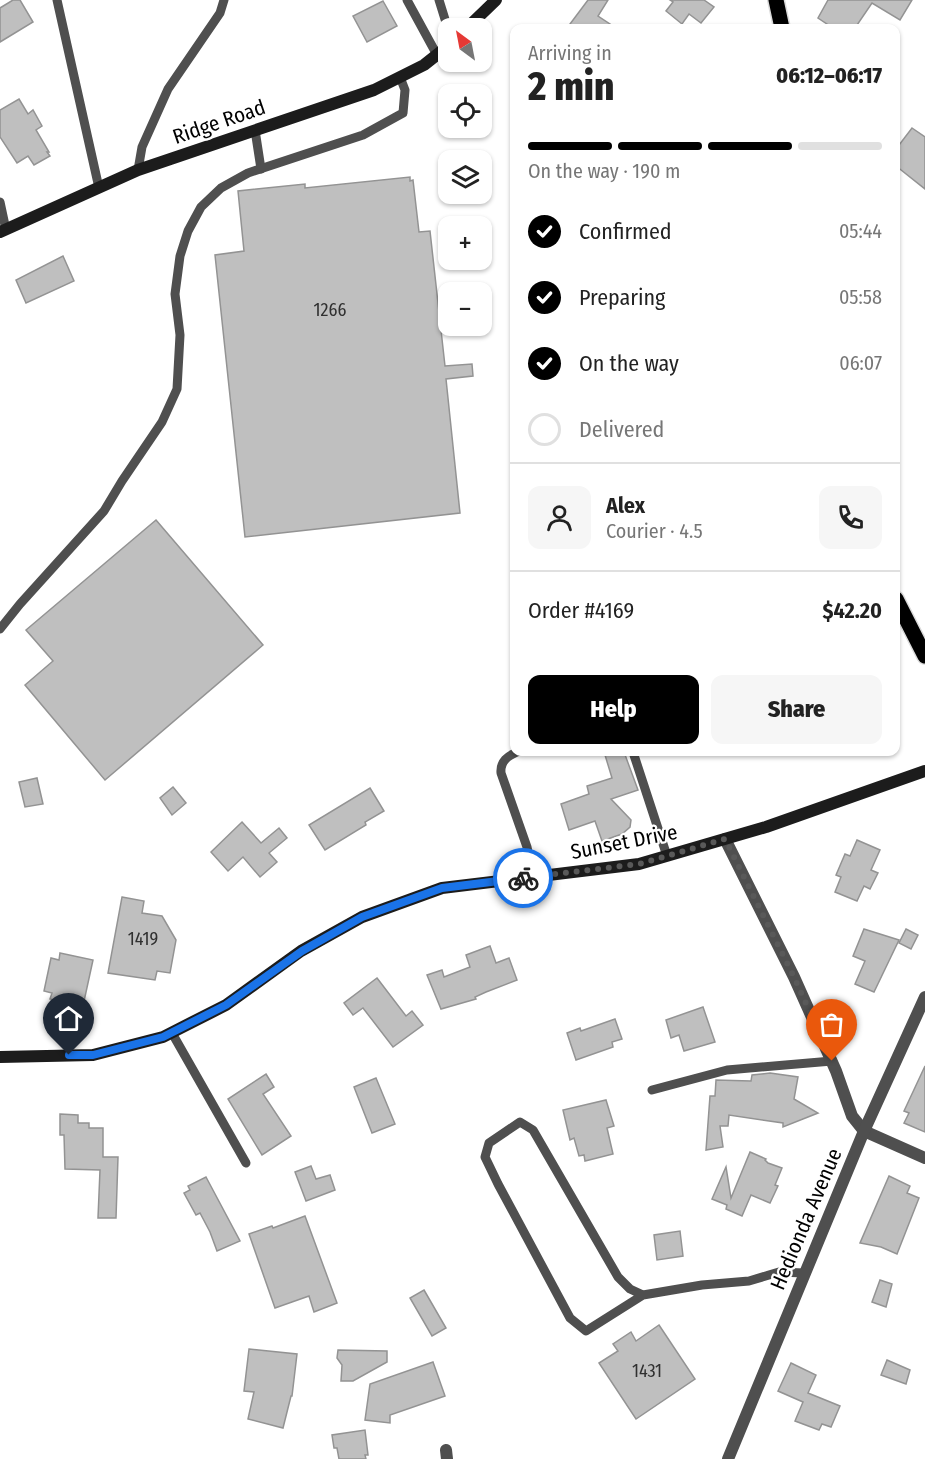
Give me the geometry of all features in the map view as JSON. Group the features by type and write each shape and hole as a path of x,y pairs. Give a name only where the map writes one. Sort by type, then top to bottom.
{"main road":[{"path":"477,18 496,0"},
{"path":"776,0 781,24"},
{"name":"Ridge Road","path":"3,231 138,170 374,90 424,65 436,56"},
{"path":"900,607 925,657"},
{"name":"Sunset Drive","path":"0,1057 93,1055 163,1037 226,1005 302,951 362,917 442,888 639,864 766,827 925,771"}],"street":[{"path":"725,839 794,977 832,1061 852,1116 864,1131 925,1158"},
{"name":"Hedionda Avenue","path":"728,1459 864,1131 925,997"}],"lane":[{"path":"57,0 99,188"},
{"path":"138,170 142,147 168,89 220,13 224,0"},
{"path":"407,0 436,56"},
{"path":"439,0 445,18"},
{"path":"0,629 104,511 162,422 177,389 180,335 175,294 180,256 188,231 201,207 221,188 248,173 363,135 403,113 405,90 400,77"},
{"path":"255,130 261,169"},
{"path":"0,202 3,231"},
{"path":"510,756 501,766 501,773 527,848 533,877"},
{"path":"634,756 667,856"},
{"path":"172,1033 246,1163"},
{"path":"652,1090 727,1070 832,1061"},
{"path":"643,1295 630,1289 618,1277 533,1130 520,1122 489,1143 485,1157 489,1166 570,1318 586,1331 643,1295 702,1285 749,1281 779,1272 804,1273"}],"building":[{"path":"13,0 20,0 33,22 0,42 0,8"},
{"path":"588,0 608,0 598,16 610,24 570,24"},
{"path":"670,0 704,0 714,7 701,23 689,14 682,24 666,11 673,2"},
{"path":"828,0 912,0 900,20 872,3 858,24 827,24 818,18"},
{"path":"383,1 397,26 367,42 353,16"},
{"path":"19,99 28,114 33,110 42,126 36,130 50,156 34,165 28,156 17,163 0,137 0,110"},
{"path":"912,128 925,137 925,189 900,169 900,144"},
{"path":"410,177 410,181 413,180 419,232 430,231 438,303 438,336 442,336 445,366 472,364 473,376 446,379 460,513 245,537 215,255 244,251 238,191 305,184 305,188"},
{"path":"63,256 74,281 26,303 16,280"},
{"path":"156,520 263,645 105,780 25,685 53,661 26,630"},
{"path":"605,756 625,756 638,790 611,799 631,820 630,827 622,834 602,841 595,821 569,830 561,804 589,794 587,786 612,778"},
{"path":"37,778 43,804 25,807 19,782"},
{"path":"173,787 186,803 172,815 160,798"},
{"path":"370,788 384,811 325,850 309,825"},
{"path":"242,822 261,843 279,828 287,838 269,853 277,862 260,877 243,857 228,871 211,852"},
{"path":"857,840 880,850 871,870 878,873 870,889 864,886 857,901 835,892 841,877 836,875 845,854 850,856"},
{"path":"122,897 144,901 142,913 162,916 176,940 170,973 157,971 155,980 108,973"},
{"path":"864,929 899,940 874,992 855,984 865,961 853,956"},
{"path":"906,929 918,935 911,949 899,943"},
{"path":"490,946 496,963 509,958 517,980 475,997 476,999 441,1009 427,975 442,970 444,977 470,967 466,955"},
{"path":"60,953 93,960 83,1006 78,1004 77,1009 58,1005 59,1001 50,999 52,993 44,991 51,958 59,960"},
{"path":"377,978 406,1016 412,1011 423,1025 393,1047 363,1008 353,1015 344,1003"},
{"path":"703,1007 715,1042 684,1051 679,1035 671,1038 666,1020"},
{"path":"615,1019 622,1039 612,1042 613,1047 576,1060 567,1033 580,1028 581,1031"},
{"path":"925,1066 925,1132 904,1123 909,1113 904,1111"},
{"path":"770,1073 798,1077 794,1099 818,1113 783,1127 783,1123 729,1115 728,1126 720,1126 723,1147 706,1150 710,1096 715,1096 716,1080 751,1081 752,1075"},
{"path":"266,1074 274,1087 263,1094 291,1136 262,1155 228,1099"},
{"path":"376,1078 395,1124 372,1133 354,1087"},
{"path":"606,1100 614,1126 607,1128 613,1154 585,1161 584,1155 579,1156 574,1138 570,1140 563,1110"},
{"path":"60,1114 78,1115 78,1123 89,1123 89,1128 103,1128 103,1157 118,1157 116,1218 98,1218 100,1170 65,1169 64,1135 60,1135"},
{"path":"750,1152 782,1168 775,1185 778,1186 770,1203 751,1195 742,1216 726,1209 727,1205 712,1199 726,1167 731,1198"},
{"path":"311,1166 316,1179 330,1175 335,1190 306,1201 295,1172"},
{"path":"889,1176 910,1186 907,1193 919,1198 897,1254 881,1247 860,1243"},
{"path":"206,1177 240,1241 217,1251 200,1213 196,1215 184,1193 190,1190 188,1186"},
{"path":"305,1216 337,1303 314,1312 309,1296 275,1308 249,1234"},
{"path":"680,1231 683,1256 657,1260 654,1235"},
{"path":"880,1280 892,1284 886,1307 872,1302"},
{"path":"424,1290 446,1328 432,1336 410,1298"},
{"path":"659,1325 695,1379 636,1419 599,1363 618,1351 613,1344 631,1332 636,1341"},
{"path":"249,1349 297,1354 292,1396 283,1428 248,1419 254,1392 244,1391"},
{"path":"338,1350 387,1351 387,1362 353,1381 341,1381 342,1365 337,1358"},
{"path":"887,1360 910,1370 906,1384 881,1375"},
{"path":"433,1362 445,1396 390,1415 390,1423 365,1420 370,1384"},
{"path":"791,1363 816,1375 808,1393 840,1406 831,1427 822,1424 819,1430 795,1421 803,1402 778,1391"},
{"path":"365,1430 368,1455 365,1455 366,1459 339,1459 332,1435"}],"way so far":[{"path":"523,878 639,864 725,839 794,977 832,1061"}],"route":[{"path":"69,1055 93,1055 163,1037 226,1005 302,951 362,917 442,888 523,878"}]}
